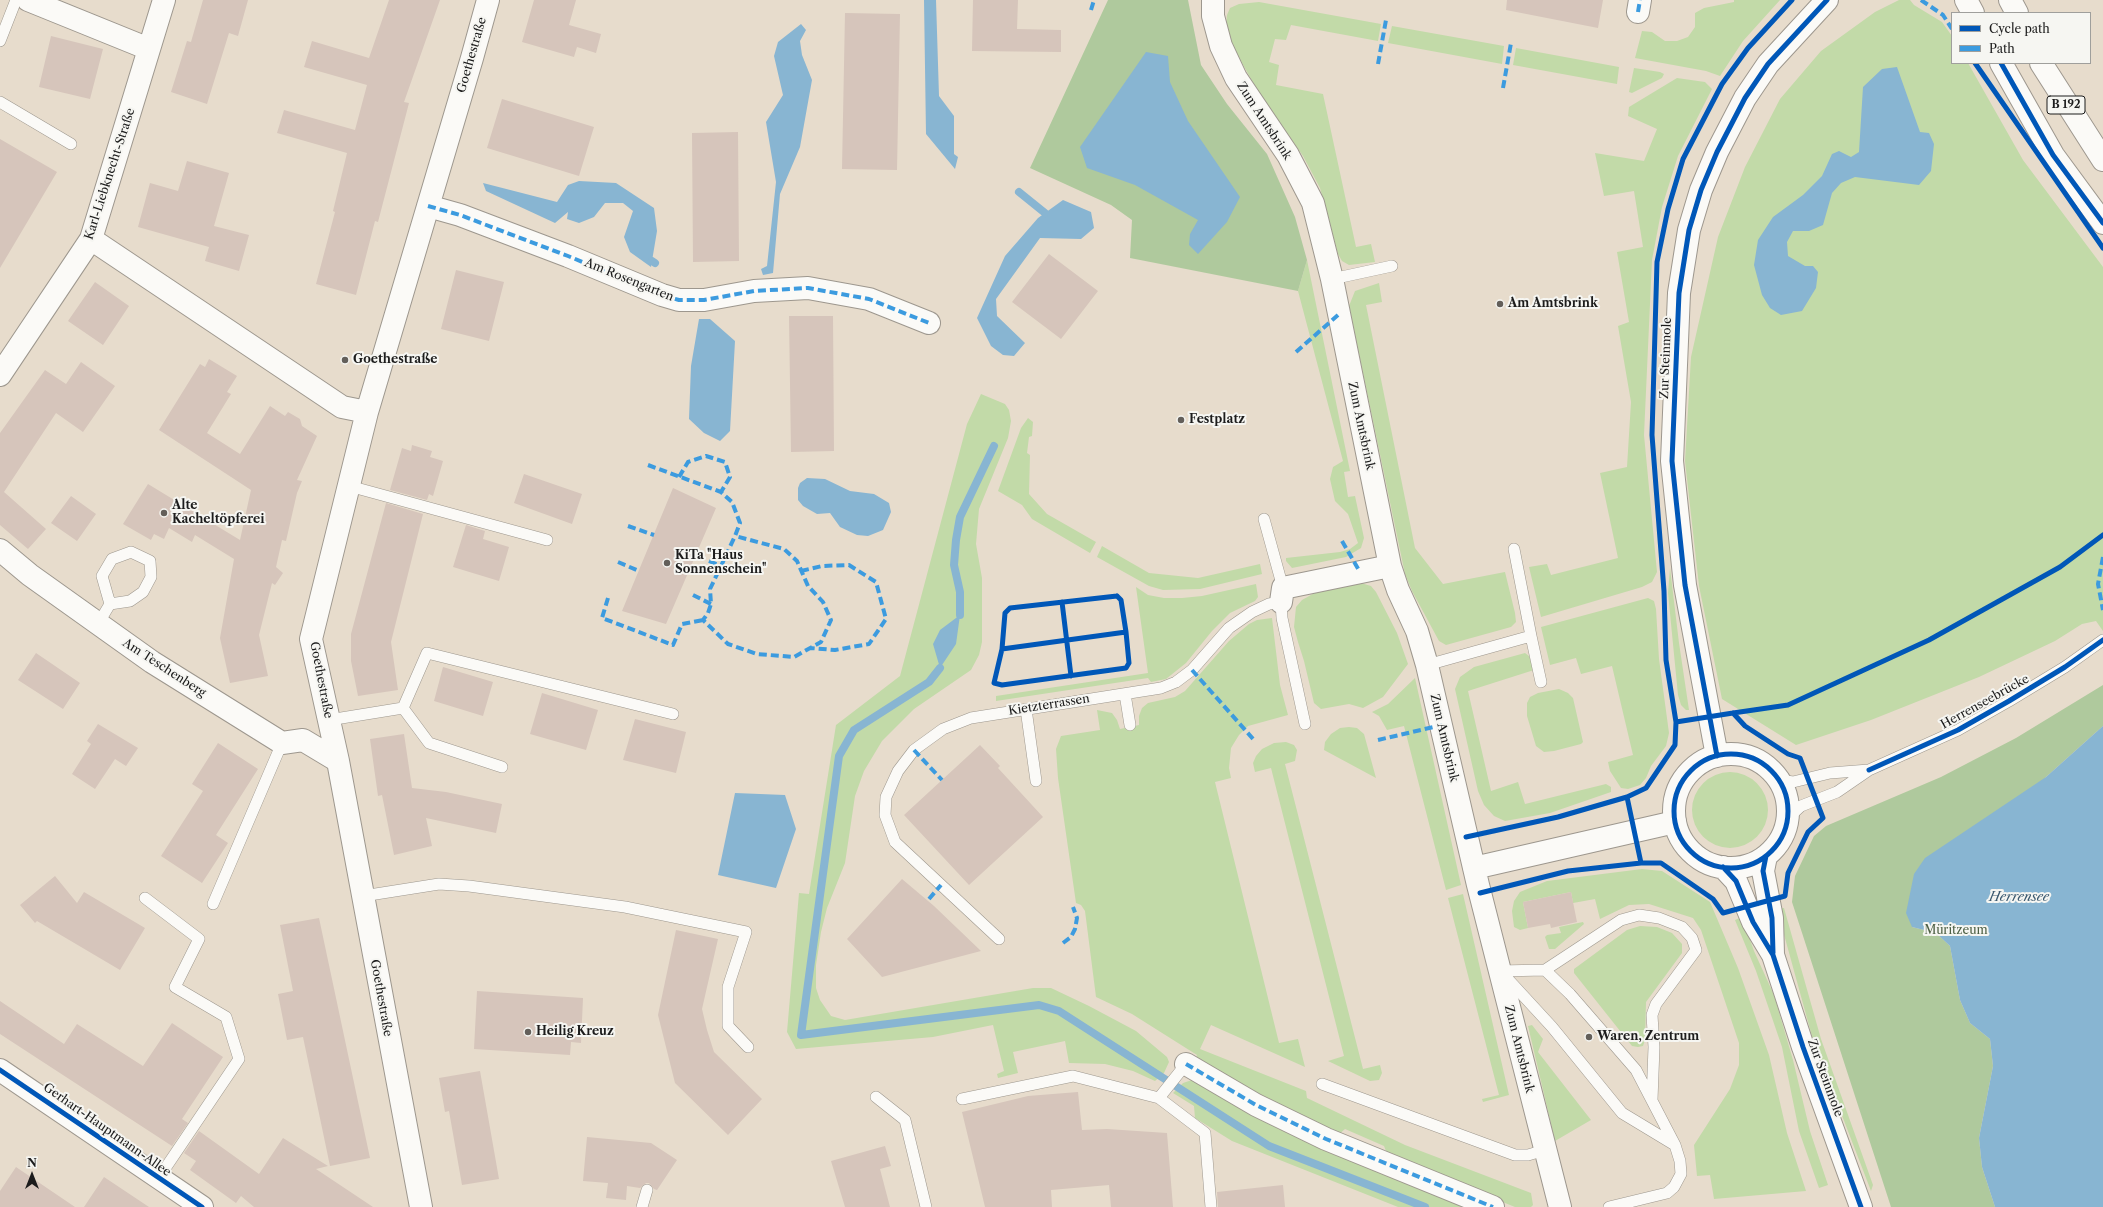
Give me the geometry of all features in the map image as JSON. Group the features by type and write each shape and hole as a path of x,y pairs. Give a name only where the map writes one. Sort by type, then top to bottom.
{"street":[{"path":"28,0 149,49"},
{"name":"Karl-Liebknecht-Straße","path":"0,376 91,239 164,0"},
{"name":"Goethestraße","path":"421,1207 338,761 311,639 367,412 488,0"},
{"name":"Zum Amtsbrink","path":"1213,0 1213,16 1221,46 1233,71 1288,155 1312,203 1332,279 1390,566 1398,590 1417,631 1427,665 1474,868 1560,1207"},
{"name":"Zur Steinmole","path":"1717,756 1685,585 1672,461 1679,293 1689,230 1701,190 1717,152 1745,98 1768,64 1827,0"},
{"path":"1966,0 1972,12"},
{"path":"2010,0 2016,12"},
{"name":"B 192","path":"2003,64 2053,155 2103,223"},
{"name":"B 192","path":"2042,64 2103,160"},
{"name":"Am Rosengarten","path":"428,206 460,215 568,256 662,295 679,300 704,300 754,291 808,288 869,299 929,323"},
{"path":"91,239 342,407 367,412"},
{"name":"Am Teschenberg","path":"0,550 30,575 152,662 282,743"},
{"name":"Kietzterrassen","path":"1282,595 1390,566"},
{"path":"282,743 303,740 338,761"},
{"path":"1731,754 1745,756 1759,761 1770,769 1779,780 1785,792 1788,818 1784,832 1777,845 1766,856 1753,864 1738,867 1722,867 1706,862 1692,852 1681,838 1675,822 1674,808 1676,794 1683,780 1692,769 1704,761 1717,756 1731,754"},
{"path":"1474,868 1675,822"},
{"name":"Zur Steinmole","path":"1766,856 1763,871 1772,918 1773,955"},
{"name":"Zur Steinmole","path":"1722,867 1736,882 1753,922 1773,955 1803,1047 1861,1207"},
{"name":"Gerhart-Hauptmann-Allee","path":"0,1070 158,1179 202,1207"},
{"path":"1182,1070 1326,1139 1493,1207"}],"lane":[{"path":"0,42 16,0"},
{"path":"0,102 71,144"},
{"path":"1332,279 1392,266"},
{"path":"349,486 547,540"},
{"path":"1264,519 1282,595 1283,626 1305,724"},
{"path":"1514,549 1541,682"},
{"path":"98,624 110,604 102,576 112,559 131,552 150,560 151,577 143,592 130,601 110,604"},
{"name":"Kietzterrassen","path":"999,939 895,842 885,815 886,797 898,771 914,750 943,729 971,718 1161,688 1176,682 1192,670 1229,628 1252,612 1269,604 1282,595"},
{"path":"1427,665 1531,636"},
{"name":"Herrenseebrücke","path":"1788,818 1801,806 1837,792 1869,770 1958,730 2065,667 2103,640"},
{"path":"403,708 427,653 673,714"},
{"path":"1124,694 1130,726"},
{"path":"329,720 403,708"},
{"path":"403,708 429,743 502,767"},
{"path":"1026,709 1036,781"},
{"path":"212,904 282,743"},
{"name":"Herrenseebrücke","path":"1779,780 1793,782 1830,773 1869,770"},
{"path":"363,896 439,884 469,886 625,908 746,932 728,987 728,1026 748,1047"},
{"path":"145,898 199,939 175,987 226,1017 240,1059 158,1179"},
{"path":"1500,971 1545,970 1621,920 1639,915 1659,918 1682,927 1692,938 1696,950 1656,1004 1652,1015 1654,1047 1652,1101"},
{"path":"1545,970 1570,994 1636,1070 1675,1145 1680,1161 1681,1174 1674,1187 1667,1193 1609,1207"},
{"path":"1500,971 1552,1027 1622,1113 1675,1145"},
{"path":"1162,1094 1182,1070"},
{"path":"962,1099 1074,1076 1162,1094 1204,1133 1211,1207"},
{"path":"1322,1084 1516,1155 1528,1155 1545,1150"},
{"path":"876,1097 905,1120 926,1207"},
{"path":"642,1207 647,1190"}],"green space":[{"path":"1108,0 1188,0 1201,65 1227,104 1267,154 1295,217 1307,260 1298,291 1130,258 1132,220 1111,205 1030,168"},
{"path":"1734,0 1780,0 1743,41 1720,76 1706,71 1635,58 1642,31 1652,32 1665,41 1677,41 1688,37 1695,27 1695,13 1704,8 1734,2"},
{"path":"1899,0 1910,0 1914,5 1942,22 1951,35 1951,64 1969,64 2023,160 2103,267 2103,631 2096,621 2082,624 2055,641 1979,677 1871,720 1796,745 1722,699 1699,586 1685,461 1691,357 1718,237 1745,167 1780,99 1821,51 1875,12"},
{"path":"1259,2 1381,24 1378,41 1291,25 1286,40 1275,39 1269,62 1279,65 1276,85 1323,94 1356,247 1371,244 1375,262 1349,265 1342,261 1338,254 1320,188 1303,156 1256,88 1228,38 1226,26 1227,15 1230,8 1239,4"},
{"path":"1392,26 1504,46 1502,64 1388,43"},
{"path":"1516,48 1619,67 1617,84 1513,65"},
{"path":"1634,68 1664,74 1662,78 1632,93 1629,92"},
{"path":"1677,78 1705,82 1712,89 1678,156 1662,207 1652,260 1644,435 1657,572 1652,582 1642,587 1541,617 1529,567 1547,564 1551,575 1618,558 1600,473 1627,467 1631,402 1618,326 1629,322 1617,252 1643,247 1634,191 1604,196 1595,153 1644,161 1657,129 1628,116 1629,107"},
{"path":"1307,260 1350,471 1344,472 1348,497 1355,496 1364,538 1361,548 1346,557 1292,568 1286,561 1286,558 1340,552 1350,549 1358,543 1348,514 1335,501 1330,479 1333,467 1343,461 1298,291"},
{"path":"1379,283 1382,302 1366,305 1415,548 1443,584 1505,572 1516,622 1511,627 1446,645 1439,641 1412,591 1405,574 1349,306 1355,291"},
{"path":"981,394 1005,404 1009,410 1011,421 1008,438 979,509 976,544 982,578 982,642 979,655 971,670 914,709 882,741 864,771 855,796 845,863 827,908 821,932 816,965 816,988 820,1000 831,1016 845,1020 1033,988 1051,988 1136,1031 1167,1057 1169,1062 1164,1073 1155,1081 1133,1071 1105,1064 1069,1063 1065,1041 1013,1052 1018,1073 998,1078 997,1074 1004,1071 993,1025 933,1037 796,1049 787,1032 799,893 809,894 836,725 900,676 967,424"},
{"path":"1028,418 1033,422 1032,436 1029,437 1027,453 1030,455 1029,494 1047,514 1096,542 1090,553 1032,519 1022,505 998,491 1021,428"},
{"path":"1102,546 1149,573 1198,578 1260,564 1262,574 1200,589 1163,590 1149,586 1097,557"},
{"path":"1670,568 1689,710 1686,710 1681,705 1678,695 1668,593"},
{"path":"1361,583 1371,586 1376,592 1397,633 1408,664 1383,697 1363,708 1349,704 1321,709 1314,703 1294,627 1296,607 1302,600 1318,591"},
{"path":"1256,584 1258,597 1255,601 1230,613 1212,631 1186,663 1166,679 1151,682 1148,678 996,701 996,696 1148,673 1136,587 1148,595 1164,598 1182,598 1202,596"},
{"path":"1648,598 1654,601 1656,609 1659,659 1669,733 1666,746 1651,766 1646,778 1640,785 1628,789 1621,788 1610,771 1608,762 1633,755 1612,666 1581,674 1576,658 1550,665 1541,627"},
{"path":"1272,618 1280,685 1288,715 1248,726 1239,735 1231,748 1229,768 1231,778 1215,782 1279,1043 1298,1039 1305,1067 1211,1025 1200,1049 1306,1091 1307,1098 1405,1145 1531,1193 1533,1205 1531,1207 1515,1207 1388,1156 1384,1146 1345,1129 1338,1135 1317,1126 1195,1060 1197,1055 1132,1014 1096,997 1085,911 1081,905 1076,903 1058,778 1056,749 1061,736 1100,730 1097,710 1112,713 1117,720 1120,729 1139,725 1139,716 1142,708 1148,703 1175,697 1185,691 1229,641 1249,624 1257,620"},
{"path":"1525,653 1529,656 1534,670 1468,691 1491,791 1518,782 1525,804 1606,784 1611,787 1611,792 1550,813 1505,821 1494,816 1484,805 1478,791 1455,689 1460,677 1474,667"},
{"path":"1415,678 1461,885 1446,890 1404,726 1387,730 1379,716 1372,712 1388,704"},
{"path":"2103,685 2103,726 2046,777 1912,927 1936,933 1950,946 1960,1000 1970,1023 1990,1039 1993,1066 1979,1138 1982,1167 1995,1207 1891,1207 1792,902 1795,876 1814,836 1826,826 1941,777 2016,738"},
{"path":"1559,689 1568,693 1573,698 1583,742 1581,744 1554,751 1544,752 1536,746 1527,716 1527,703 1530,697 1538,693"},
{"path":"1340,728 1357,728 1364,734 1376,778 1324,750 1325,742 1331,734"},
{"path":"1286,742 1294,745 1297,750 1295,761 1285,764 1363,1069 1380,1065 1382,1073 1379,1080 1370,1081 1328,1061 1344,1056 1271,768 1255,772 1253,763 1256,756 1262,749 1274,743"},
{"path":"1723,772 1737,772 1751,778 1762,789 1768,803 1768,817 1765,825 1757,837 1751,842 1737,848 1723,848 1709,842 1698,831 1692,817 1692,803 1698,789 1709,778"},
{"path":"1642,869 1662,871 1710,902 1738,968 1769,1055 1787,1133 1806,1191 1714,1199 1710,1175 1697,1176 1694,1145 1730,1089 1739,1065 1739,1043 1701,930 1693,918 1649,904 1629,905 1600,919 1595,899 1573,903 1571,892 1523,902 1528,928 1520,930 1514,927 1512,911 1514,901 1520,892 1547,881"},
{"path":"1463,894 1509,1095 1483,1102 1482,1099 1499,1095 1448,898"},
{"path":"1784,908 1821,1039 1873,1185 1871,1191 1813,1040 1777,909"},
{"path":"1742,917 1754,951 1774,995 1793,1060 1810,1131 1828,1185 1819,1188 1799,1131 1782,1047 1756,971 1735,920"},
{"path":"1583,922 1584,924 1555,949 1549,949 1545,937 1547,935 1561,933 1559,927"},
{"path":"1640,926 1657,927 1672,933 1682,944 1682,953 1646,1002 1645,1040 1643,1046 1638,1047 1632,1046 1574,973 1574,969 1627,930"},
{"path":"1532,1025 1543,1039 1538,1052 1591,1120 1555,1141 1528,1026"},
{"path":"1192,1080 1201,1082 1471,1207 1398,1207 1232,1141 1195,1118 1194,1106 1173,1093 1183,1083"}],"water":[{"path":"924,0 936,0 939,96 954,116 954,154 958,157 955,169 926,134"},
{"path":"801,24 806,30 800,41 802,55 812,80 800,147 780,194 773,273 763,275 761,269 767,266 776,182 766,122 783,95 774,56 778,42"},
{"path":"1146,52 1168,56 1170,82 1188,121 1240,197 1227,222 1198,254 1189,245 1190,234 1198,220 1135,185 1087,168 1080,147"},
{"path":"1897,67 1920,132 1929,133 1934,144 1931,171 1919,185 1855,177 1841,183 1832,193 1823,225 1809,231 1793,231 1787,242 1788,256 1805,266 1813,266 1818,272 1816,288 1802,311 1781,315 1770,308 1762,295 1754,265 1758,240 1773,217 1803,195 1822,176 1832,154 1839,151 1851,157 1859,152 1863,87 1882,69"},
{"path":"579,181 616,183 654,208 657,231 651,267 630,252 624,237 633,211 623,203 605,203 594,217 579,223 567,219 568,212 555,223 486,191 483,183 557,202 568,185"},
{"path":"1063,200 1091,212 1094,228 1081,239 1040,238 996,299 997,316 1025,343 1014,356 1003,355 991,346 977,318 1005,256 1038,218"},
{"path":"699,319 710,319 735,341 730,431 720,441 704,433 689,419 691,366"},
{"path":"807,478 825,479 850,491 874,494 889,503 891,512 883,530 868,536 857,535 840,527 830,513 817,514 803,506 798,500 798,488 800,483"},
{"path":"960,615 956,644 940,668 933,644 940,630"},
{"name":"Herrensee","path":"2103,726 2103,1207 1995,1207 1982,1167 1979,1138 1993,1066 1990,1039 1970,1023 1960,1000 1950,946 1936,933 1912,927 1906,913 1914,874 1925,858 2046,777"},
{"path":"735,793 785,795 796,829 776,888 718,875"}],"building":[{"path":"203,0 248,0 238,36 229,33 207,104 171,92 187,41 191,42"},
{"path":"389,0 440,0 404,102 409,103 378,222 375,221 356,295 316,284 335,212 333,211 347,153 277,133 284,110 355,130 367,85 304,67 312,41 369,58"},
{"path":"534,0 576,0 569,25 601,34 596,53 577,47 574,57 522,42"},
{"path":"973,0 1018,0 1017,29 1061,30 1061,52 972,51"},
{"path":"1507,0 1603,0 1598,28 1506,10"},
{"path":"845,13 900,14 897,170 842,169"},
{"path":"51,36 103,49 90,99 39,87"},
{"path":"502,99 594,127 579,176 487,148"},
{"path":"738,132 739,261 693,262 692,133"},
{"path":"0,139 57,172 0,268"},
{"path":"187,161 229,173 214,226 249,235 239,271 205,261 209,247 138,227 150,183 178,191"},
{"path":"1049,254 1098,291 1061,339 1012,302"},
{"path":"456,270 504,282 489,341 441,329"},
{"path":"95,282 129,306 103,345 68,321"},
{"path":"789,316 833,316 834,451 791,452"},
{"path":"209,359 237,376 227,392 231,394 207,433 240,454 270,406 285,416 288,412 300,419 302,426 317,436 297,480 302,481 297,493 286,541 282,540 276,567 283,573 275,585 272,583 259,635 268,676 230,683 220,638 234,559 195,535 192,542 169,528 164,539 154,534 151,540 123,524 148,484 240,540 251,490 159,430 200,364 205,367"},
{"path":"81,362 115,386 83,432 56,413 4,492 46,529 28,549 0,525 0,433 45,370 66,384"},
{"path":"412,445 432,451 430,457 443,461 433,496 429,494 427,500 390,490 402,448 411,451"},
{"path":"524,474 582,494 572,524 514,503"},
{"name":"KiTa \"Haus Sonnenschein\"","path":"673,488 716,508 666,624 622,611"},
{"path":"71,496 96,514 77,541 51,523"},
{"path":"386,503 423,514 391,642 398,690 358,696 351,661 351,634"},
{"path":"466,525 485,531 483,539 509,547 499,581 453,567"},
{"path":"36,653 80,683 63,709 18,680"},
{"path":"443,667 493,682 483,716 434,701"},
{"path":"542,693 598,710 586,750 530,734"},
{"path":"635,719 686,732 676,773 623,760"},
{"path":"98,724 138,748 126,766 115,759 95,789 72,774 91,744 87,741"},
{"path":"404,734 412,788 446,792 502,804 496,833 426,818 432,846 394,855 382,795 378,796 370,739"},
{"path":"218,743 258,769 216,835 228,843 202,883 161,856 203,791 192,784"},
{"path":"980,745 1000,766 998,768 1043,817 969,885 904,815"},
{"path":"55,876 77,903 84,892 145,928 120,970 37,921 35,923 20,905"},
{"path":"902,879 934,906 981,951 882,977 847,939"},
{"path":"1571,892 1577,922 1551,928 1550,924 1528,928 1523,902"},
{"path":"319,918 370,1158 330,1166 303,1037 287,1040 278,994 293,991 280,925"},
{"path":"676,930 718,939 702,1009 707,1030 714,1052 762,1099 728,1135 675,1083 658,1015"},
{"name":"Heilig Kreuz","path":"477,991 583,998 581,1043 571,1042 570,1055 474,1049"},
{"path":"0,1001 64,1044 77,1024 143,1066 172,1023 223,1057 182,1119 188,1123 172,1146 0,1034"},
{"path":"480,1071 499,1179 462,1185 449,1111 445,1112 439,1078"},
{"path":"1078,1092 1082,1130 1107,1129 1167,1133 1173,1207 1111,1207 1109,1185 1051,1190 1052,1207 985,1207 962,1112 1028,1096"},
{"path":"199,1131 259,1174 283,1138 328,1166 316,1169 373,1207 254,1207 241,1196 236,1203 190,1170 196,1161 184,1153"},
{"path":"587,1137 651,1143 677,1160 657,1190 654,1189 649,1183 646,1183 640,1188 627,1186 626,1200 606,1198 608,1183 583,1181"},
{"path":"885,1146 891,1166 880,1169 890,1207 845,1207 831,1161"},
{"path":"16,1167 75,1207 0,1207 0,1191"},
{"path":"104,1177 149,1207 84,1207"},
{"path":"1283,1185 1285,1207 1218,1207 1217,1192"}],"waterway":[{"path":"1019,192 1045,213"},
{"path":"960,615 960,592 954,565 960,517 994,446"},
{"path":"940,668 929,682 854,730 839,756 801,1035 1039,1005 1059,1011 1269,1146 1425,1207"}],"marked path":[{"path":"1091,10 1094,0"},
{"path":"1638,12 1640,0"},
{"path":"1921,0 1943,15 1951,27"},
{"path":"1378,64 1386,20"},
{"path":"1503,88 1511,43"},
{"path":"428,206 460,215 568,256 662,295 679,300 704,300 754,291 808,288 869,299 929,323"},
{"path":"1296,352 1338,315"},
{"path":"679,477 688,462 706,456 725,462 730,477 721,492"},
{"path":"648,465 721,492 732,502 740,523 710,589 711,604 708,613 703,620 728,644 757,654 794,657 821,642 831,620 823,602 808,586 797,561 784,549 735,536"},
{"path":"628,526 654,535"},
{"path":"1342,541 1360,572"},
{"path":"2103,557 2098,584 2103,610"},
{"path":"709,561 721,566"},
{"path":"618,562 639,571"},
{"path":"801,571 822,566 849,565 876,582 886,619 869,644 835,650 810,648"},
{"path":"693,595 711,604"},
{"path":"608,598 602,618 673,645 682,624 703,620"},
{"path":"1192,670 1254,740"},
{"path":"1378,740 1442,725"},
{"path":"914,750 942,780"},
{"path":"929,899 941,885"},
{"path":"1063,943 1071,937 1075,929 1077,918 1073,907"},
{"path":"1186,1064 1256,1105 1326,1139 1493,1207"}],"cycle path":[{"path":"1676,722 1666,660 1664,591 1652,435 1657,262 1668,209 1683,159 1722,84 1748,48 1792,0"},
{"path":"1717,756 1685,585 1672,461 1679,293 1689,230 1701,190 1717,152 1745,98 1768,64 1827,0"},
{"path":"1976,64 2103,248"},
{"path":"2002,64 2053,155 2103,223"},
{"path":"1733,713 1745,726 1788,754 1800,758 1823,818 1808,832 1788,873 1785,896 1723,913 1713,899 1661,863 1641,863 1627,797 1646,788 1675,745 1676,722 1733,713 1788,705 1929,640 2060,567 2103,535"},
{"path":"1117,596 1121,600 1126,632 1129,663 1126,668 1002,685 994,683 1002,649 1005,613 1010,608 1117,596"},
{"path":"1062,602 1071,676"},
{"path":"1002,649 1126,632"},
{"path":"1869,770 1958,730 2065,667 2103,640"},
{"path":"1731,754 1742,755 1753,759 1771,771 1783,789 1787,800 1788,811 1787,822 1783,833 1771,851 1753,863 1742,867 1731,868 1720,867 1709,863 1691,851 1679,833 1675,822 1674,811 1675,800 1679,789 1691,771 1709,759 1720,755 1731,754"},
{"path":"1466,837 1558,817 1627,797"},
{"path":"1766,856 1763,871 1772,918 1773,953"},
{"path":"1480,893 1568,871 1641,863"},
{"path":"1723,867 1736,881 1753,922 1773,955 1803,1047 1861,1207"},
{"path":"0,1070 202,1207"}],"place":[{"name":"Am Amtsbrink","path":"1500,304"},
{"name":"Goethestraße","path":"345,360"},
{"name":"Festplatz","path":"1181,420"},
{"name":"Alte Kacheltöpferei","path":"164,513"},
{"name":"KiTa \"Haus Sonnenschein\"","path":"667,563"},
{"name":"Heilig Kreuz","path":"528,1032"},
{"name":"Waren, Zentrum","path":"1589,1037"}],"park label":[{"name":"Müritzeum","path":"1956,931"}]}
